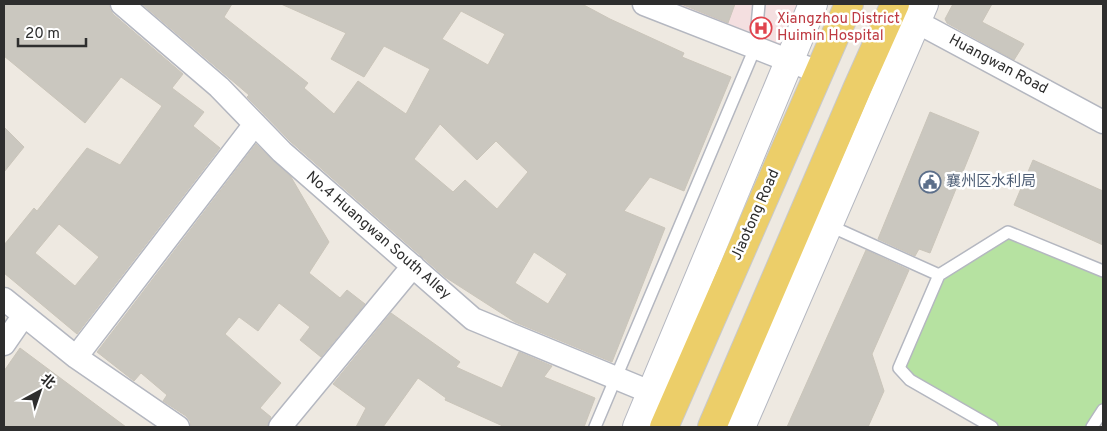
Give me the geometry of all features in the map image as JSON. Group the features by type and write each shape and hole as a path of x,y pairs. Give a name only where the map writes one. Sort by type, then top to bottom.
{"main road":[{"name":"Jiaotong Road","path":"664,427 663,398 849,4"},
{"path":"712,427 894,6"}],"street":[{"name":"No.4 Huangwan South Alley","path":"122,4 219,86 282,152 473,319 663,398"},
{"path":"644,4 818,72"},
{"path":"637,427 663,398 813,4"},
{"name":"Huangwan Road","path":"894,6 920,13 1103,122"},
{"path":"741,427 920,13"},
{"path":"76,357 255,124"},
{"path":"280,427 413,266"},
{"path":"4,299 76,357 178,427"},
{"path":"4,344 24,315"}],"lane":[{"path":"595,427 755,48 759,4"},
{"path":"828,225 939,275"},
{"path":"992,427 910,380 900,368 939,275 1008,232 1103,271"},
{"path":"1092,427 1103,410"}],"shaded area":[{"name":"Xiangzhou District Huimin Hospital","path":"670,4 804,4 784,53"}],"green space":[{"path":"1008,232 1103,271 1103,410 1092,427 992,427 899,368 939,275"}],"building":[{"path":"4,4 109,4 113,14 183,74 172,88 204,112 193,126 220,148 77,334 4,273 4,245 34,208 37,211 87,148 120,165 162,106 121,77 85,123 4,56","holes":["59,224 99,257 75,286 35,253"]},
{"path":"142,4 232,4 224,17 308,83 304,88 334,114 358,81 406,114 430,69 384,46 364,77 331,59 346,33 281,4 582,4 684,53 682,57 731,77 684,191 650,177 624,211 665,228 612,362 515,322 445,277 291,142 247,97 249,95","holes":["461,11 505,34 488,65 442,39","440,124 477,160 496,141 528,172 497,209 465,180 453,192 414,159","534,252 567,274 548,304 515,283"]},
{"path":"681,4 735,4 728,23"},
{"path":"953,4 992,4 982,22 1024,44 1014,60 947,23 945,19"},
{"name":"襄州区水利局","path":"930,112 979,132 930,253 919,249 915,256 878,239"},
{"path":"4,127 24,147 4,172"},
{"path":"256,144 291,177 329,242 309,273 340,298 347,290 365,304 321,357 300,340 310,327 279,303 258,331 239,317 225,334 281,383 260,408 271,417 267,427 191,427 190,421 186,416 163,401 167,395 141,373 134,381 97,352"},
{"path":"1033,160 1103,191 1103,245 1014,205"},
{"path":"866,250 909,270 872,354 884,391 868,427 787,427"},
{"path":"391,313 460,362 456,367 502,388 519,352 552,366 544,377 595,398 584,427 505,427 445,400 446,398 418,378 383,427 356,427 366,408 333,384"},
{"path":"20,348 126,427 4,427 4,371"}],"place":[{"name":"Xiangzhou District Huimin Hospital","path":"761,28"},
{"name":"襄州区水利局","path":"930,182"}]}
